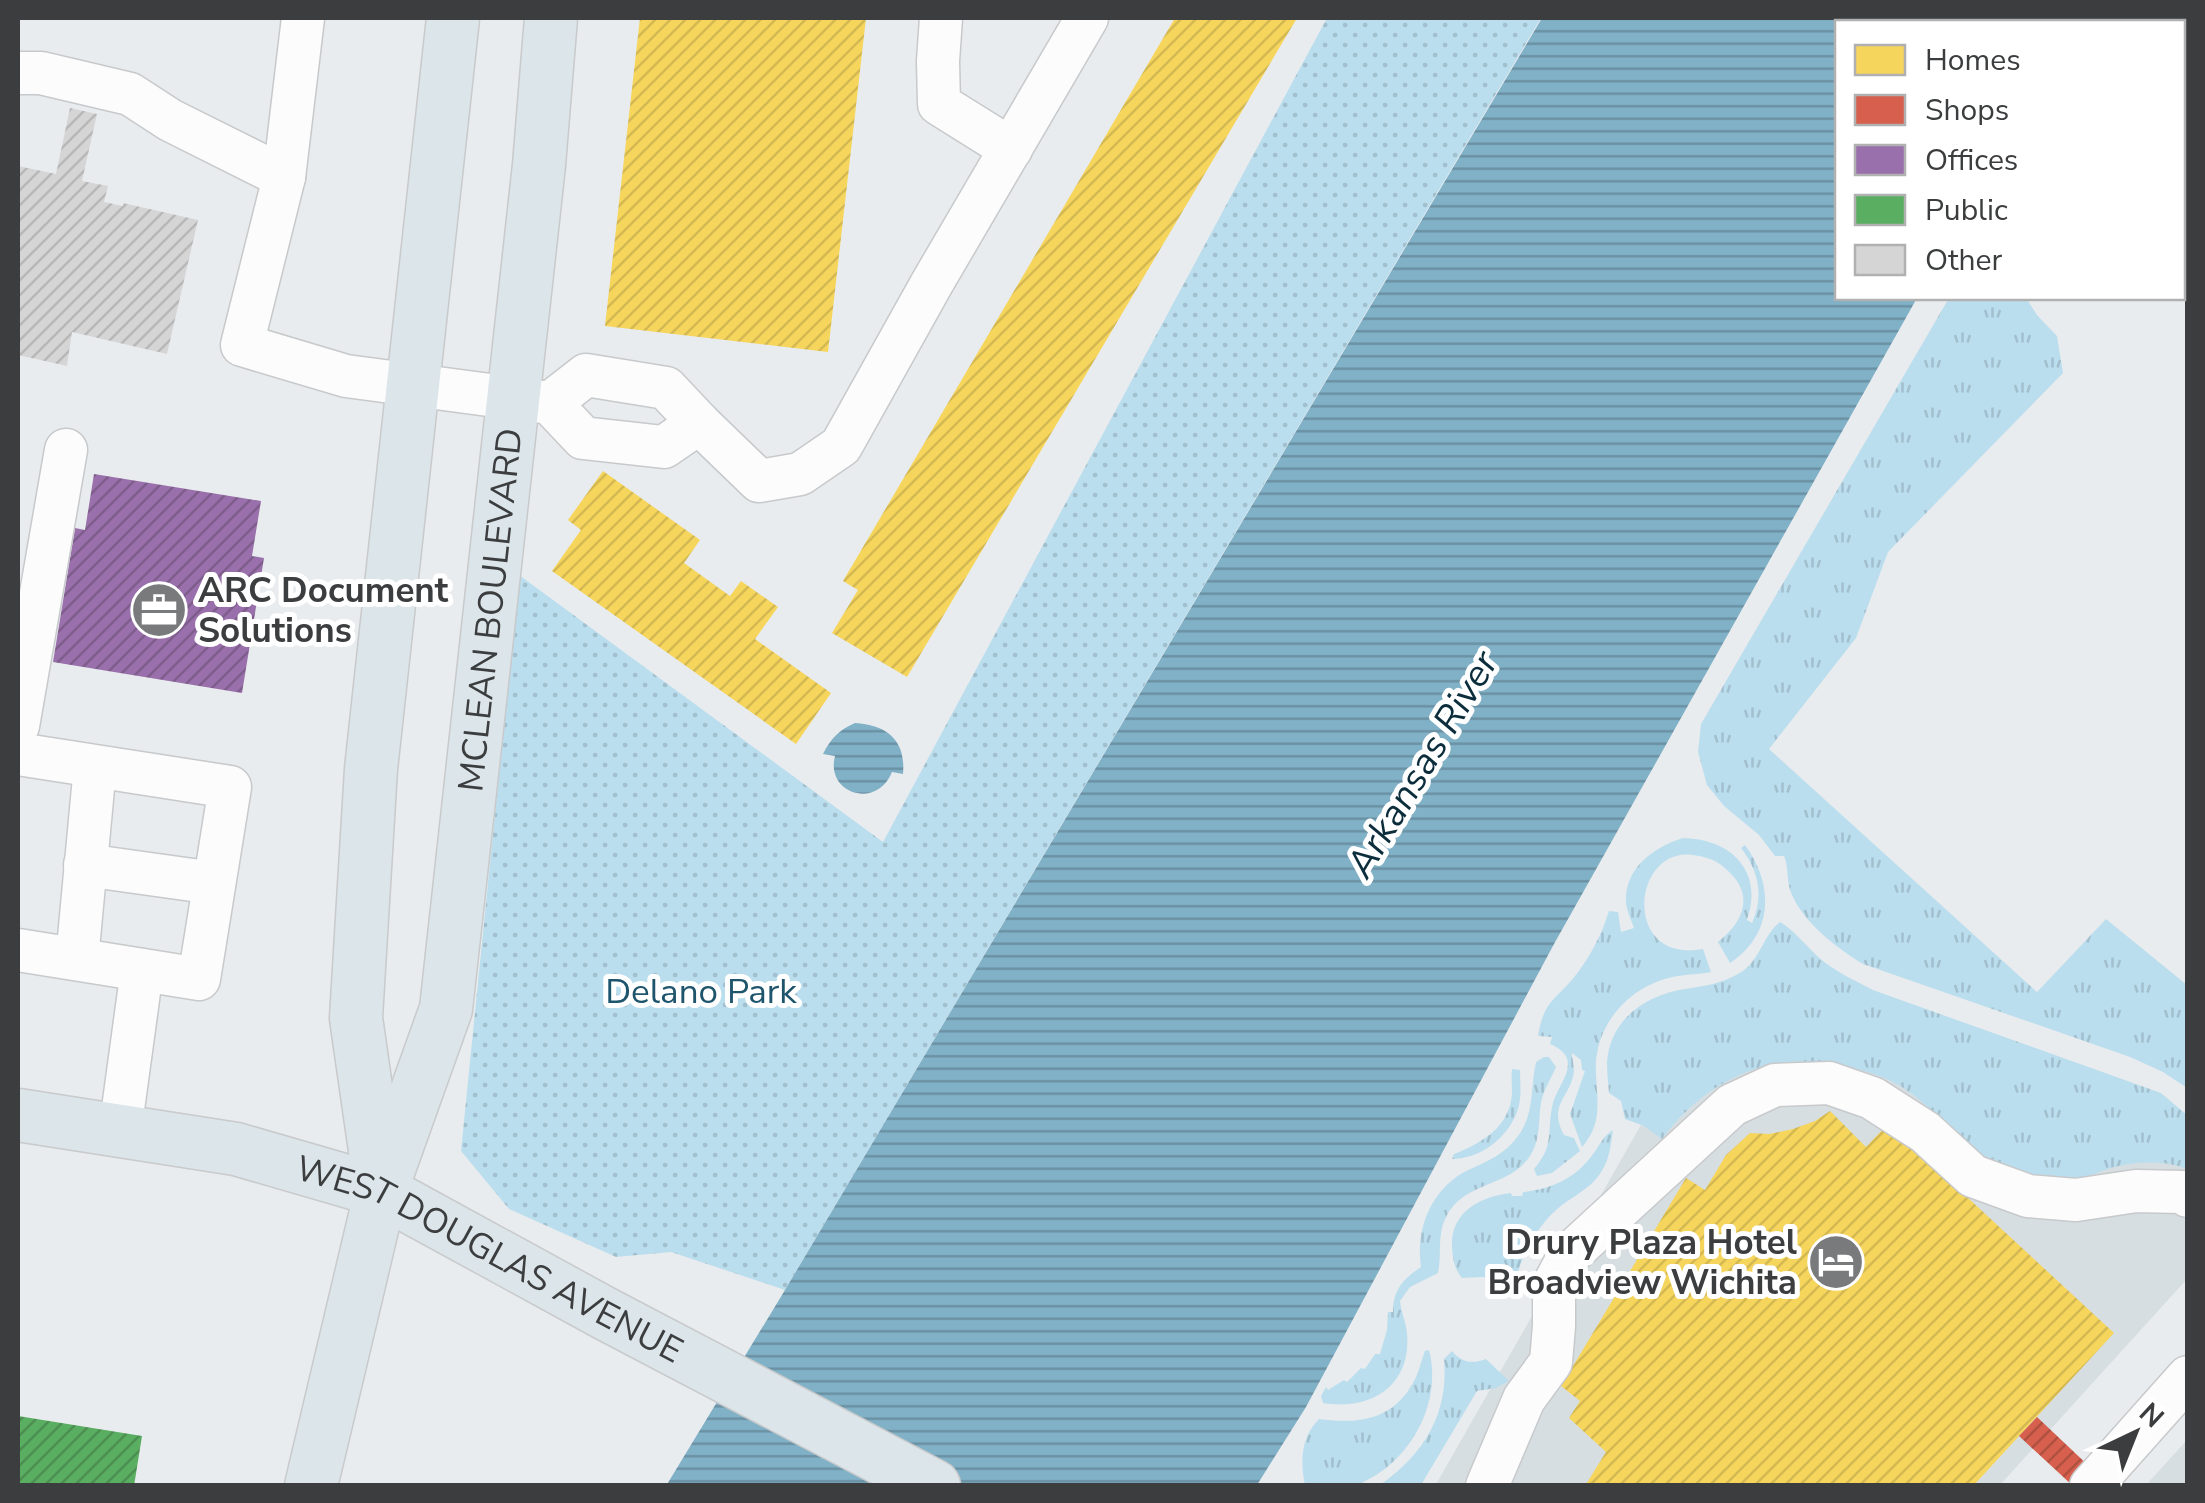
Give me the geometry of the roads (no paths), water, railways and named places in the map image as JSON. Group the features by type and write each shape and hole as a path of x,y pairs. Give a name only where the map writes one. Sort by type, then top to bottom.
{"main road":[{"name":"MCLEAN BOULEVARD","path":"381,1191 356,1018 372,770 453,18"},
{"name":"MCLEAN BOULEVARD","path":"312,1486 381,1191 446,1009 531,401 539,164 551,18"},
{"name":"WEST DOUGLAS AVENUE","path":"18,1115 236,1149 381,1191 934,1486"}],"street":[{"path":"303,18 284,176 242,345 346,376 531,401 583,438 664,446 698,422"},
{"path":"941,18 939,104 1011,149"},
{"path":"531,401 586,375 666,388 759,481 800,474 841,446 1087,18"},
{"path":"18,73 41,73 130,94 170,120 284,176"},
{"path":"18,726 66,450"},
{"path":"18,754 230,787 199,979 18,950"},
{"path":"77,959 95,767"},
{"path":"85,865 214,884"},
{"path":"120,1131 142,970"},
{"path":"1487,1486 1524,1398 1551,1362 1554,1284 1570,1254 1732,1105 1776,1085 1829,1083 1872,1098 1925,1132 1973,1176 2028,1196 2076,1200 2136,1191 2182,1192 2188,1196"},
{"path":"2091,1486 2188,1376"}],"water":[{"name":"Arkansas River","path":"1542,18 2074,18 1835,20 1835,300 1916,300 1554,944 1306,1407 1257,1485 666,1486"},
{"path":"855,723 885,731 898,744 903,762 903,774 892,772 885,784 865,794 845,788 834,769 835,756 823,754 836,735"}],"place":[{"name":"ARC Document Solutions","path":"159,610"},
{"name":"Drury Plaza Hotel Broadview Wichita","path":"1836,1262"}],"park label":[{"name":"Delano Park","path":"701,991"}]}
